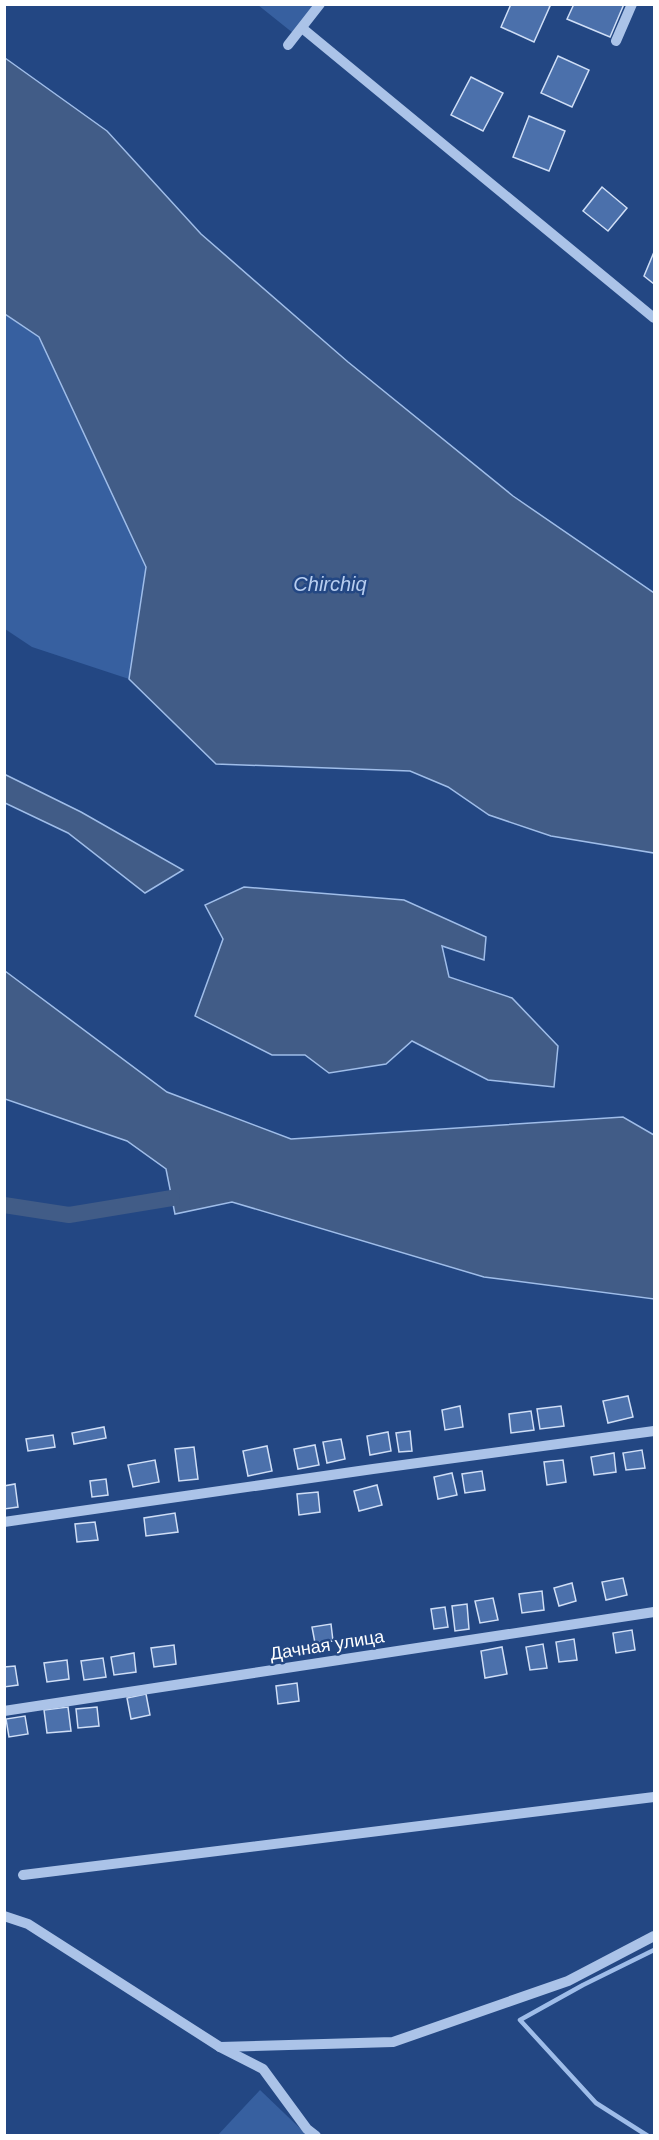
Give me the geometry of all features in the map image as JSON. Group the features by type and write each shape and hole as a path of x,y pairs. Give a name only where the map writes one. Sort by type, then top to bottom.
{"street":[{"path":"288,45 320,4"},
{"path":"615,41 632,4"},
{"path":"302,28 654,318"},
{"path":"4,1522 654,1431"},
{"name":"Дачная улица","path":"4,1711 654,1612"},
{"path":"23,1875 654,1797"},
{"path":"4,1916 28,1924 220,2047 263,2068 307,2128 316,2136"},
{"path":"220,2047 393,2042 568,1981 654,1936"}],"shaded area":[{"path":"258,5 314,5 293,33"},
{"path":"4,314 39,337 146,567 129,679 32,647 5,629"},
{"path":"260,2090 307,2135 217,2136"}],"water":[{"name":"Chirchiq","path":"5,58 107,131 201,234 348,362 513,496 654,593 654,853 551,836 489,815 448,787 410,771 216,764 129,679 146,567 39,337 5,314"},
{"path":"4,774 81,812 183,870 145,893 68,833 5,803"},
{"path":"244,887 404,900 486,937 484,960 442,946 449,977 512,998 558,1046 554,1087 488,1080 412,1041 386,1064 329,1073 305,1055 272,1055 195,1016 223,939 205,905"},
{"path":"5,971 167,1092 291,1139 623,1117 654,1135 654,1299 484,1277 232,1202 175,1214 166,1169 127,1141 5,1099"}],"building":[{"path":"511,4 550,6 534,42 501,27"},
{"path":"574,4 624,4 610,37 567,19"},
{"path":"558,56 589,70 572,107 541,93"},
{"path":"471,77 503,93 483,131 451,115"},
{"path":"529,116 565,131 549,171 513,157"},
{"path":"602,187 627,208 608,231 583,211"},
{"path":"654,252 654,284 644,276"},
{"path":"628,1396 633,1417 608,1423 603,1401"},
{"path":"460,1406 463,1427 445,1430 442,1410"},
{"path":"561,1406 564,1426 540,1429 537,1409"},
{"path":"531,1411 534,1430 511,1433 509,1414"},
{"path":"104,1427 106,1438 74,1444 72,1433"},
{"path":"410,1431 412,1451 399,1452 396,1433"},
{"path":"388,1432 391,1451 370,1455 367,1436"},
{"path":"53,1435 55,1447 28,1451 26,1439"},
{"path":"341,1439 345,1459 327,1463 323,1442"},
{"path":"315,1445 319,1465 298,1469 294,1449"},
{"path":"267,1446 272,1471 248,1476 243,1451"},
{"path":"194,1447 198,1479 179,1481 175,1449"},
{"path":"642,1450 645,1468 626,1470 623,1453"},
{"path":"614,1453 616,1472 594,1475 591,1457"},
{"path":"155,1460 159,1482 133,1487 128,1465"},
{"path":"563,1460 566,1482 547,1485 544,1462"},
{"path":"482,1471 485,1490 465,1493 462,1474"},
{"path":"452,1473 457,1495 438,1499 434,1477"},
{"path":"106,1479 108,1495 92,1497 90,1481"},
{"path":"15,1484 18,1507 4,1509 4,1486"},
{"path":"377,1485 382,1505 359,1511 354,1491"},
{"path":"318,1492 320,1512 299,1515 297,1494"},
{"path":"175,1513 178,1532 146,1536 144,1518"},
{"path":"95,1522 98,1540 77,1542 75,1524"},
{"path":"623,1578 627,1595 606,1600 602,1582"},
{"path":"572,1583 576,1601 559,1606 554,1588"},
{"path":"542,1591 544,1610 522,1613 519,1594"},
{"path":"493,1598 498,1620 480,1623 475,1601"},
{"path":"467,1604 469,1629 455,1631 452,1606"},
{"path":"445,1607 448,1627 434,1629 431,1609"},
{"path":"331,1624 333,1641 315,1643 312,1627"},
{"path":"632,1630 635,1650 616,1653 613,1633"},
{"path":"574,1639 577,1660 559,1662 556,1642"},
{"path":"543,1644 547,1668 530,1670 526,1647"},
{"path":"174,1645 176,1664 154,1667 151,1648"},
{"path":"502,1647 507,1674 485,1678 481,1651"},
{"path":"134,1653 136,1672 114,1675 111,1657"},
{"path":"103,1658 106,1677 84,1680 81,1661"},
{"path":"67,1660 69,1679 47,1682 44,1663"},
{"path":"15,1666 18,1685 4,1687 4,1667"},
{"path":"297,1683 299,1701 278,1704 276,1686"},
{"path":"146,1694 150,1715 131,1719 127,1698"},
{"path":"68,1707 71,1731 47,1733 44,1710"},
{"path":"97,1707 99,1726 78,1728 76,1709"},
{"path":"25,1716 28,1734 9,1737 6,1719"}],"waterway":[{"path":"4,1205 69,1215 172,1198"},
{"path":"648,2136 596,2103 520,2020 583,1985 654,1950"}]}
